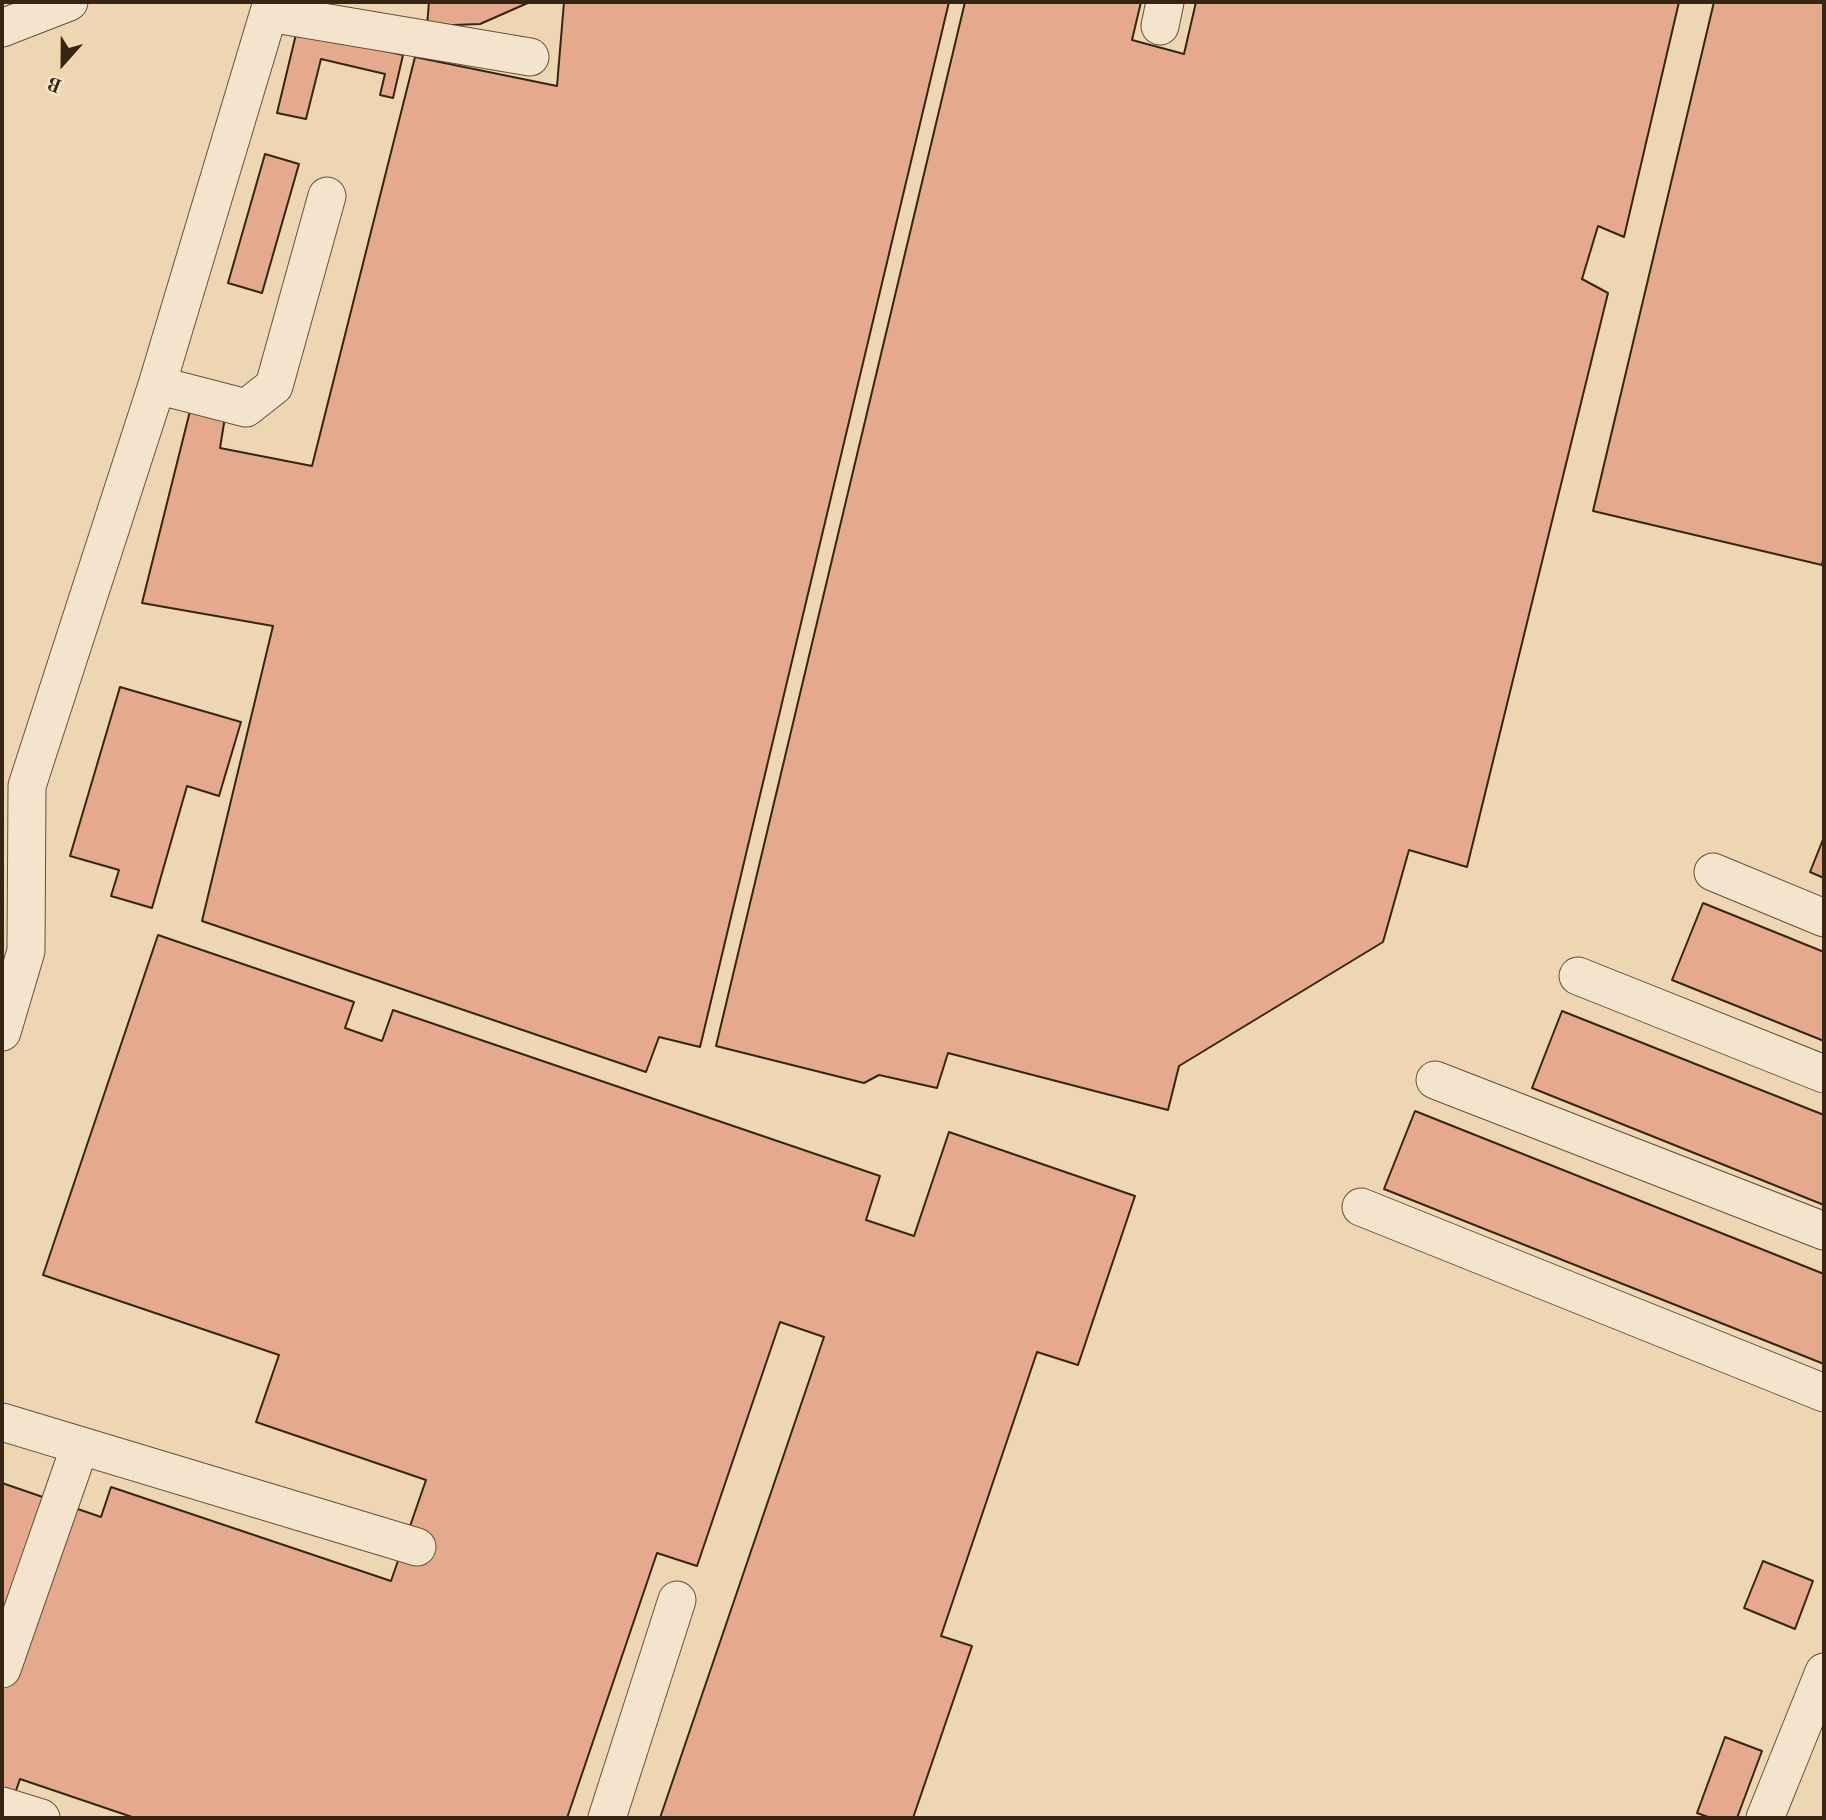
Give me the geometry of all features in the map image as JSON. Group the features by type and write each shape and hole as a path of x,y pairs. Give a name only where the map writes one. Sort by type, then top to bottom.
{"street":[{"path":"2,28 69,2"},
{"path":"2,1032 26,951 15,783 157,385 270,7 530,57"},
{"path":"157,385 246,408 274,386 327,196"},
{"path":"1713,872 1824,918"},
{"path":"1578,976 1824,1074"},
{"path":"1435,1080 1824,1231"},
{"path":"1361,1207 1824,1393"},
{"path":"2,1422 417,1547"},
{"path":"2,1669 80,1446"},
{"path":"607,1818 677,1600"},
{"path":"1765,1818 1824,1672"},
{"path":"2,1805 41,1818"}],"building":[{"path":"429,2 530,2 480,24 427,26"},
{"path":"564,2 949,2 700,1047 659,1037 646,1072 202,921 273,626 142,603 191,407 225,417 220,448 312,466 415,57 557,86"},
{"path":"965,2 1141,2 1132,40 1184,54 1196,2 1679,2 1624,237 1598,226 1582,279 1608,293 1467,867 1409,850 1383,942 1179,1066 1168,1110 948,1053 937,1088 879,1075 864,1083 716,1046"},
{"path":"1714,2 1824,2 1822,565 1593,511"},
{"path":"297,30 403,55 393,98 380,95 385,74 321,59 306,119 277,113"},
{"path":"265,154 299,164 262,293 228,283"},
{"path":"120,687 241,722 219,796 187,786 152,908 111,896 119,870 70,856"},
{"path":"1824,837 1824,878 1810,872"},
{"path":"1703,903 1824,952 1824,1041 1672,980"},
{"path":"158,935 354,1002 345,1028 382,1041 393,1010 880,1176 866,1220 914,1236 949,1132 1135,1196 1078,1365 1037,1352 941,1636 972,1646 913,1818 660,1818 824,1337 780,1322 697,1566 657,1553 567,1818 135,1818 20,1779 10,1808 2,1805 2,1483 101,1517 111,1487 391,1581 426,1480 256,1422 279,1355 43,1275"},
{"path":"1562,1011 1824,1115 1824,1205 1532,1088"},
{"path":"1415,1111 1824,1274 1824,1364 1384,1189"},
{"path":"1763,1561 1813,1581 1795,1629 1744,1608"},
{"path":"1725,1737 1762,1751 1737,1818 1711,1818 1697,1813"}]}
